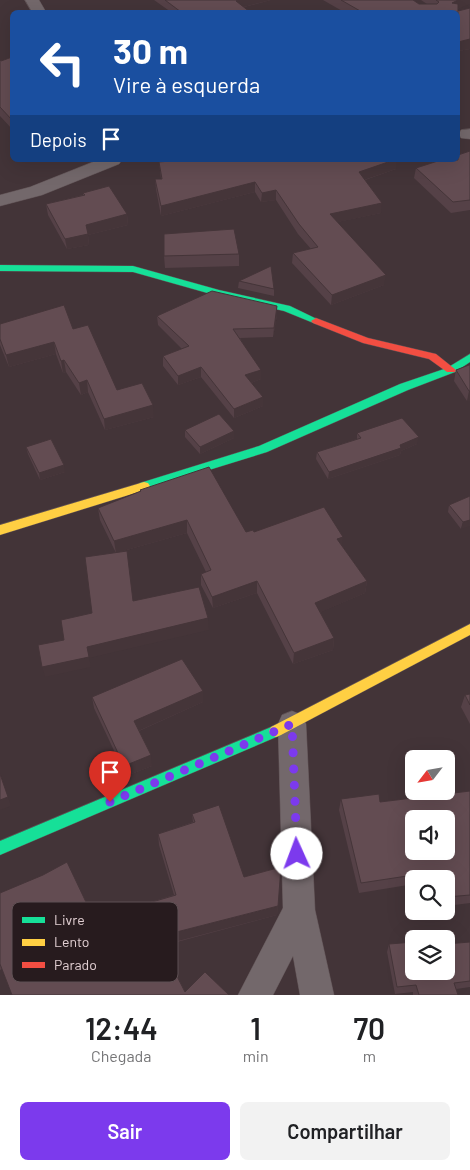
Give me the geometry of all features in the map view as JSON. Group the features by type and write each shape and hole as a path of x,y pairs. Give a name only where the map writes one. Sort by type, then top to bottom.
{"street":[{"path":"0,201 36,191 108,162"},
{"path":"0,268 133,269 218,293 287,308 339,332 366,341 432,356 451,370"},
{"path":"0,530 263,449 404,387 451,370 470,357"},
{"path":"0,848 292,724 470,629"},
{"path":"292,724 299,910 317,995"},
{"path":"255,995 299,910"}],"building":[{"path":"165,0 238,0 236,1 247,10 178,10"},
{"path":"341,0 413,0 419,4 437,4 439,2 436,0 458,0 452,3 458,4 458,10 358,10"},
{"path":"470,8 470,39 460,42 460,10"},
{"path":"10,58 10,118 0,107 1,61"},
{"path":"470,151 470,200 453,202 416,168 435,162 460,162 460,154"},
{"path":"159,162 388,162 359,172 382,203 330,214 386,275 332,295 293,253 318,247 299,224 276,190 262,193 255,182 161,206 155,179 162,179"},
{"path":"109,186 127,214 86,225 88,234 65,239 46,204 85,195 83,193"},
{"path":"234,229 239,254 164,256 164,234"},
{"path":"271,266 274,289 239,281"},
{"path":"212,291 277,306 274,328 233,329 261,370 245,375 263,397 234,409 201,367 178,376 163,356 189,346 157,316"},
{"path":"64,305 73,329 88,325 117,390 142,383 153,405 104,419 87,380 79,383 64,360 61,361 54,342 6,355 0,339 0,324"},
{"path":"470,365 470,391 469,391 456,370"},
{"path":"219,414 234,431 200,447 185,430"},
{"path":"402,418 419,437 400,445 401,448 329,472 317,452 361,438 357,433"},
{"path":"51,439 64,465 39,473 26,447"},
{"path":"209,467 246,532 253,530 254,532 324,507 343,537 337,539 367,581 315,603 334,638 294,653 257,581 212,597 201,574 211,570 187,520 114,541 98,508 140,490"},
{"path":"470,496 470,520 463,522 449,505"},
{"path":"127,551 133,601 199,587 208,618 87,647 89,657 42,667 38,645 64,640 61,620 92,613 85,557"},
{"path":"182,659 203,691 134,721 151,755 124,766 92,697"},
{"path":"470,694 470,705 465,695"},
{"path":"0,774 8,797 0,800"},
{"path":"470,791 470,895 455,896 455,870 405,870 405,876 361,883 341,799 379,794 380,802 405,799 455,800 455,793"},
{"path":"219,805 244,877 281,867 278,906 178,932 178,902 152,902 176,895 158,834 195,822 192,814"},
{"path":"67,862 86,902 12,902 12,982 178,982 178,978 185,992 205,972 229,995 12,995 0,964 0,893 43,875"},
{"path":"470,942 470,981 454,983 458,995 419,995 416,985 397,987 389,944 405,943 405,980 455,980 455,943"}],"traffic: fast":[{"path":"0,268 133,269 218,293 287,308 316,321"},
{"path":"144,486 263,449 404,387 451,370 470,357"},
{"path":"0,848 276,731"}],"traffic: slow":[{"path":"0,530 144,486"},
{"path":"276,731 470,629"}],"traffic: jam":[{"path":"316,321 366,341 432,356 451,370"}],"route":[{"path":"110,802 292,724 297,854"}]}
